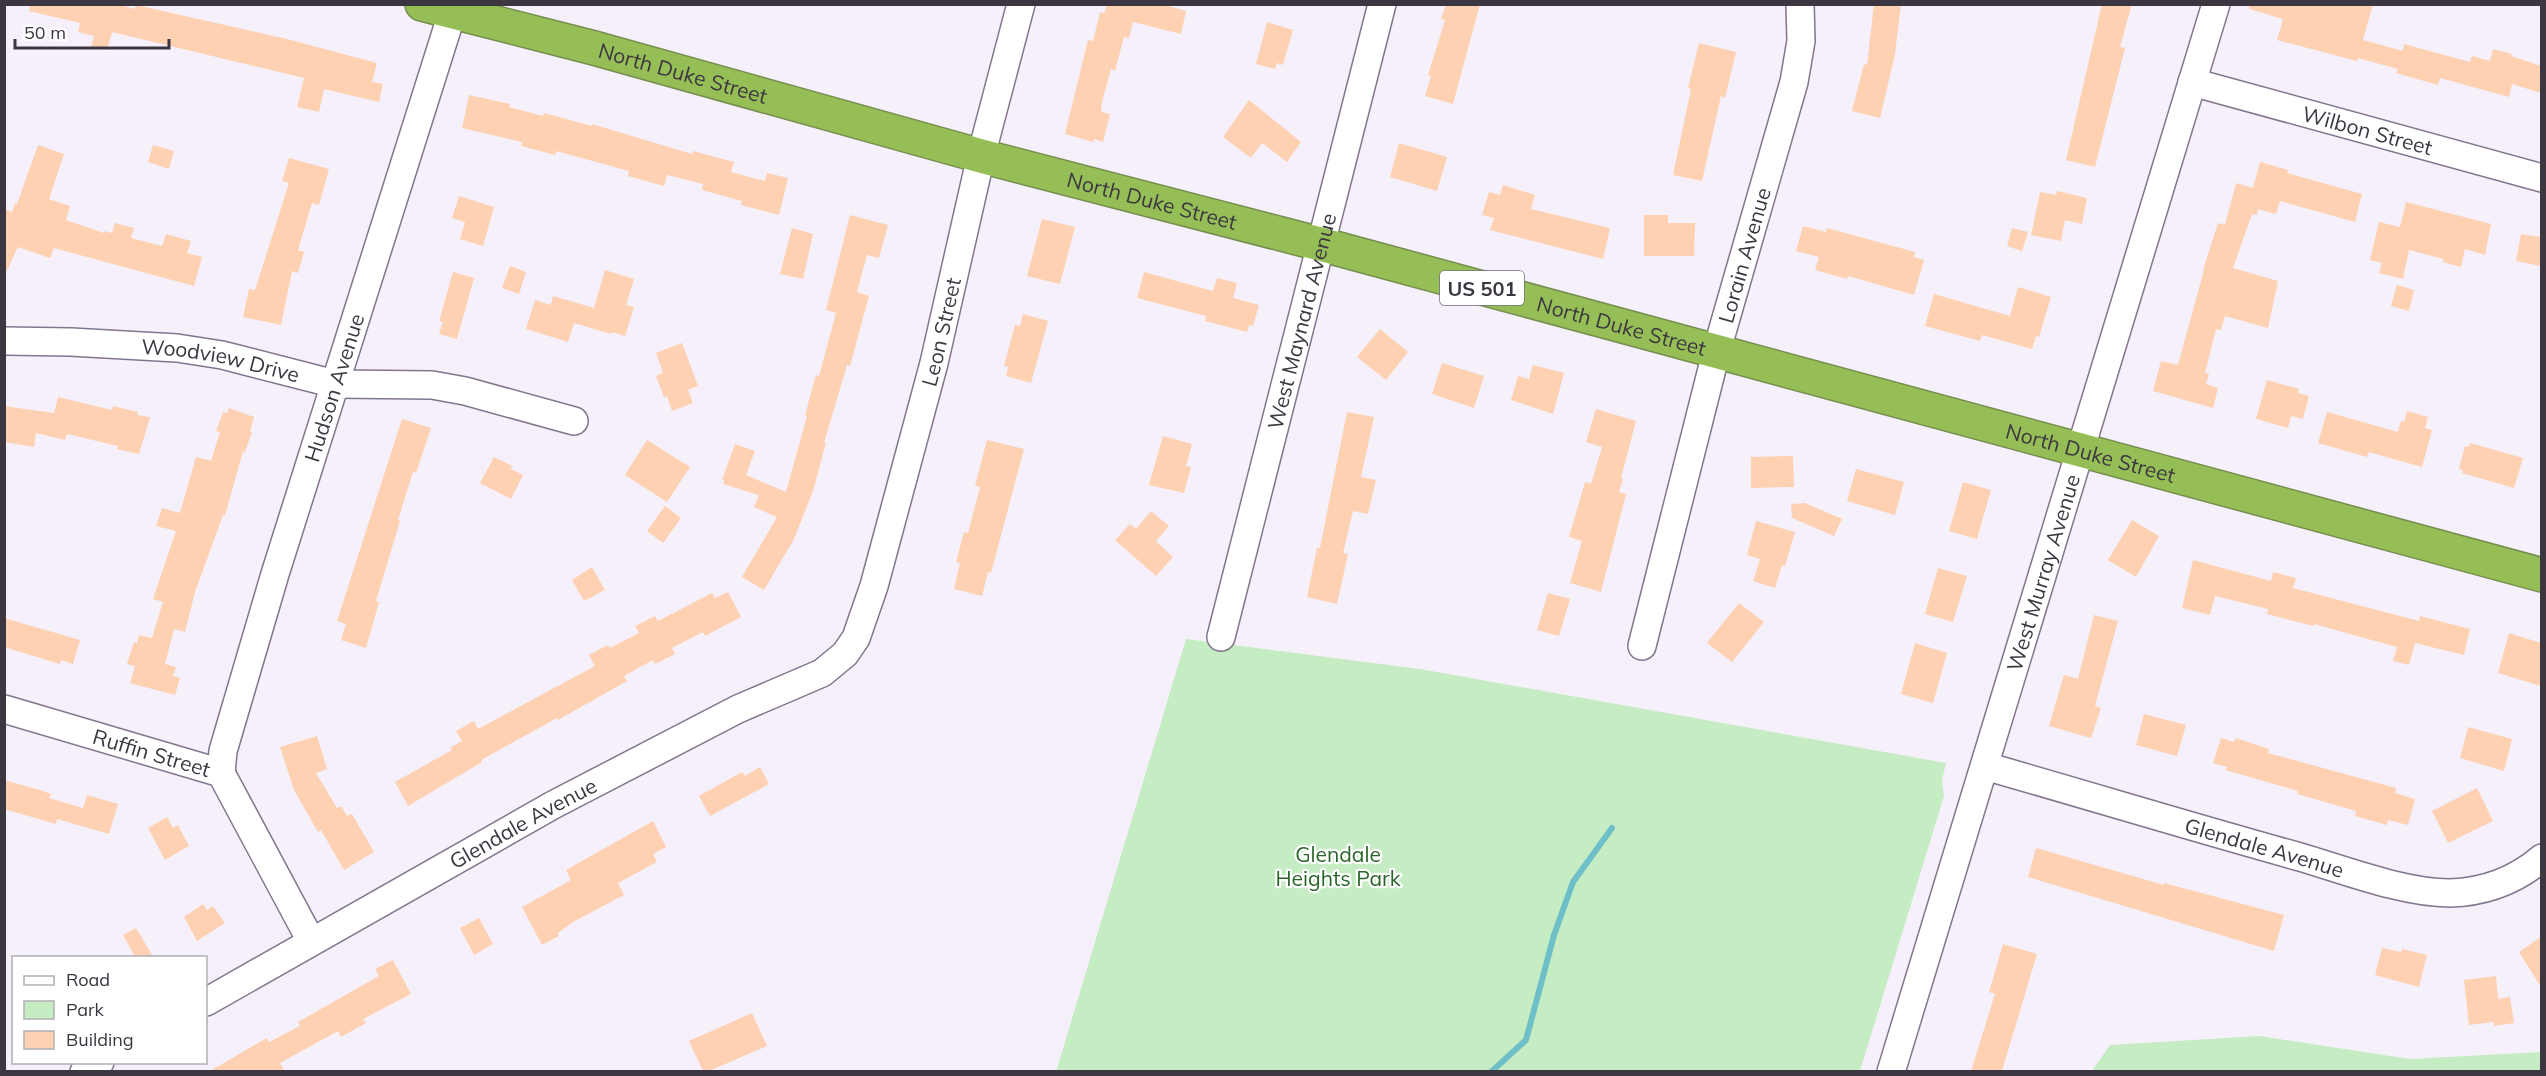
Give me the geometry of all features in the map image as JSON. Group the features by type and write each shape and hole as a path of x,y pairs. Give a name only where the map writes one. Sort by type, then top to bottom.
{"highway":[{"name":"North Duke Street","path":"443,7 981,156 1320,244 2541,575"}],"street":[{"name":"Leon Street","path":"846,654 863,621 874,586 934,363 981,156 1021,4"},
{"name":"West Maynard Avenue","path":"1221,638 1382,4"},
{"name":"Lorain Avenue","path":"1642,646 1716,353 1794,82 1801,33 1800,4"},
{"name":"West Murray Avenue","path":"1891,1071 2216,4"},
{"name":"Hudson Avenue","path":"221,773 224,751 262,618 335,384 443,7"},
{"name":"Wilbon Street","path":"2192,82 2541,178"},
{"name":"Woodview Drive","path":"4,341 177,348 222,355 335,384 432,385 465,391 574,421"},
{"name":"Glendale Avenue","path":"207,1001 553,805 738,709 822,674 846,654"},
{"name":"Ruffin Street","path":"4,709 221,773 311,941"},
{"name":"Glendale Avenue","path":"1985,766 2307,860 2430,891 2474,892 2497,886 2517,876 2541,858"}],"green space":[{"name":"Glendale Heights Park","path":"1186,639 1420,669 1946,763 1942,780 1944,796 1860,1071 1056,1072"},
{"path":"2259,1036 2410,1059 2541,1052 2541,1071 2092,1071 2110,1045"}],"building":[{"path":"30,4 116,4 135,9 136,5 287,39 377,63 372,82 383,84 379,102 324,89 319,112 297,107 304,78 112,32 107,50 91,47 94,36 78,32 80,23 29,11"},
{"path":"1107,4 1161,4 1186,11 1181,34 1133,22 1129,38 1124,37 1115,71 1111,69 1102,102 1101,112 1110,114 1103,142 1094,139 1093,142 1065,134 1088,40 1093,41 1100,12 1104,13"},
{"path":"1446,4 1480,4 1453,104 1425,96 1431,76 1428,75 1445,20 1441,19"},
{"path":"1874,4 1901,4 1895,54 1880,118 1852,111 1864,64 1867,65"},
{"path":"2102,4 2132,4 2120,47 2125,48 2095,167 2066,160"},
{"path":"2249,4 2373,4 2363,40 2403,51 2404,44 2470,62 2472,56 2490,61 2493,49 2512,54 2511,56 2541,66 2541,93 2512,84 2509,97 2440,78 2438,85 2396,73 2398,69 2277,40 2283,19 2249,9"},
{"path":"1267,22 1293,30 1283,65 1277,63 1275,69 1256,64"},
{"path":"1699,43 1736,52 1725,98 1721,96 1702,181 1673,175 1691,89 1688,88"},
{"path":"469,95 510,104 509,107 543,116 544,113 592,126 592,124 692,154 693,151 734,162 731,172 765,181 767,173 788,178 779,215 741,205 742,201 702,190 703,184 667,175 664,186 628,176 629,171 556,151 555,155 521,146 522,142 462,128"},
{"path":"1249,100 1301,142 1287,162 1262,143 1251,158 1223,137"},
{"path":"1399,143 1447,157 1437,191 1390,177"},
{"path":"38,145 64,154 49,199 70,206 66,220 104,233 105,231 112,233 115,223 134,228 131,238 162,246 166,234 191,241 187,253 202,257 194,286 54,248 50,258 18,247 4,277 4,209 12,212 15,203 17,204"},
{"path":"153,145 174,151 169,169 148,162"},
{"path":"289,158 329,169 319,205 312,203 298,250 304,252 298,273 292,271 281,325 243,317 249,289 255,290 289,183 282,181"},
{"path":"2260,162 2288,170 2287,173 2362,194 2355,222 2280,201 2276,214 2258,209 2257,215 2252,214 2233,268 2278,281 2268,328 2225,316 2221,330 2216,329 2205,373 2209,374 2206,384 2218,388 2213,408 2153,391 2161,361 2178,365 2203,270 2218,223 2225,225 2236,183 2253,188"},
{"path":"1503,185 1535,195 1531,209 1610,228 1603,259 1490,230 1494,218 1482,215 1489,192 1500,195"},
{"path":"2057,191 2087,198 2082,224 2065,220 2061,241 2031,235 2040,192 2056,195"},
{"path":"459,196 494,207 483,246 460,239 465,222 452,218"},
{"path":"2406,202 2491,224 2485,255 2465,249 2461,267 2443,262 2444,259 2409,250 2403,279 2379,273 2382,263 2370,260 2379,222 2400,227"},
{"path":"850,215 888,225 879,258 867,255 857,292 869,296 850,366 847,365 824,443 826,443 813,491 794,539 764,590 742,577 777,517 754,507 759,495 723,484 724,480 722,480 735,444 755,451 746,475 786,492 816,375 819,376 836,313 826,310"},
{"path":"1644,215 1668,215 1668,223 1695,223 1694,256 1644,256"},
{"path":"1042,219 1075,227 1060,284 1027,276"},
{"path":"1803,226 1826,232 1827,228 1915,252 1914,257 1924,260 1914,295 1848,276 1847,279 1815,270 1819,257 1796,251"},
{"path":"792,228 813,234 803,279 780,274"},
{"path":"2012,228 2028,232 2022,251 2007,246"},
{"path":"2521,234 2541,237 2541,266 2516,261"},
{"path":"510,266 526,272 519,294 502,288"},
{"path":"605,270 634,279 626,305 634,307 625,336 574,323 568,342 526,329 535,300 551,305 553,296 594,308"},
{"path":"453,272 474,278 457,339 439,334 443,322 439,321"},
{"path":"1144,272 1213,291 1217,278 1237,283 1233,298 1259,305 1253,326 1249,325 1247,332 1205,321 1206,316 1137,298"},
{"path":"2397,285 2414,290 2409,311 2391,306"},
{"path":"2018,287 2051,297 2039,337 2036,336 2032,349 1982,335 1980,341 1925,326 1934,294 2010,316"},
{"path":"1023,314 1048,321 1031,383 1006,376 1008,367 1004,366 1015,325 1020,326"},
{"path":"1380,329 1408,352 1386,380 1357,357"},
{"path":"682,343 698,386 688,390 693,403 672,411 656,376 663,373 656,353"},
{"path":"1442,363 1484,376 1474,408 1432,394"},
{"path":"1533,365 1564,373 1553,414 1511,400 1518,376 1529,379"},
{"path":"2267,380 2299,389 2298,393 2309,396 2303,419 2291,416 2288,428 2256,419"},
{"path":"58,397 112,410 113,406 150,417 139,454 117,449 118,446 67,434 65,440 36,433 34,447 4,442 4,406 54,413"},
{"path":"229,408 254,417 250,431 252,432 245,452 243,451 225,515 223,515 195,592 185,632 174,629 165,664 176,667 173,676 180,678 175,695 130,683 135,666 127,664 134,642 137,643 139,635 152,638 163,602 153,599 176,531 156,526 162,508 180,513 196,457 211,461 220,432 216,431 223,412 227,413"},
{"path":"1596,409 1636,421 1619,492 1626,494 1601,592 1570,583 1582,541 1569,537 1585,482 1591,484 1602,447 1586,442"},
{"path":"2407,411 2428,417 2425,428 2432,430 2422,467 2369,452 2367,457 2318,443 2327,412 2398,432"},
{"path":"1347,412 1374,417 1361,477 1376,480 1368,514 1353,511 1343,553 1348,554 1337,604 1307,597 1317,548 1320,548"},
{"path":"402,419 431,428 416,473 413,472 398,520 400,521 376,601 379,602 366,648 341,640 346,624 337,621"},
{"path":"1163,436 1192,444 1186,466 1191,467 1184,493 1149,485"},
{"path":"647,440 690,467 667,502 625,475"},
{"path":"987,440 1024,449 991,573 988,572 982,596 954,589 960,563 956,562 964,532 968,533 980,487 975,486"},
{"path":"2470,443 2523,458 2514,488 2462,473 2463,470 2459,469 2465,446 2469,447"},
{"path":"1793,456 1794,487 1751,488 1751,457"},
{"path":"494,457 512,466 511,469 523,475 511,499 480,483"},
{"path":"1856,469 1904,482 1895,515 1847,501"},
{"path":"1963,482 1991,490 1977,539 1949,531"},
{"path":"1805,503 1842,519 1834,536 1792,518 1791,504"},
{"path":"665,506 681,518 663,543 647,531"},
{"path":"1151,511 1169,526 1156,541 1173,557 1156,576 1115,540 1130,524 1136,529"},
{"path":"2132,520 2159,536 2136,577 2108,560"},
{"path":"1756,521 1795,532 1785,566 1782,565 1775,588 1753,581 1760,559 1747,555"},
{"path":"2193,560 2271,581 2273,572 2296,578 2293,588 2419,621 2420,616 2470,629 2464,655 2415,643 2409,665 2393,661 2397,647 2314,624 2313,626 2267,614 2268,609 2215,596 2210,615 2182,608"},
{"path":"592,567 605,590 584,601 572,580"},
{"path":"1938,568 1967,576 1953,622 1925,614"},
{"path":"728,592 741,617 705,636 703,632 672,648 675,654 655,664 653,660 624,676 627,681 481,760 482,762 408,806 395,782 452,750 450,748 462,741 456,731 474,721 478,729 595,666 589,655 608,645 610,648 639,633 635,626 655,616 658,621 712,593 715,598"},
{"path":"1548,593 1570,599 1559,636 1537,630"},
{"path":"1739,603 1764,622 1732,662 1707,643"},
{"path":"2094,615 2118,621 2095,706 2101,708 2091,738 2049,726 2064,675 2078,679"},
{"path":"4,618 80,640 73,664 61,660 60,664 4,647"},
{"path":"2509,633 2541,643 2541,686 2498,673"},
{"path":"1915,643 1947,653 1933,703 1901,694"},
{"path":"2144,714 2186,725 2177,756 2136,745"},
{"path":"2468,727 2512,739 2504,771 2460,758"},
{"path":"317,736 327,769 316,773 337,808 341,806 347,816 352,814 374,852 344,870 321,830 318,832 294,790 280,747"},
{"path":"2221,738 2234,742 2236,738 2269,749 2268,753 2396,788 2395,793 2415,799 2408,825 2388,820 2387,825 2355,816 2356,811 2225,770 2227,767 2213,763"},
{"path":"760,767 769,784 710,816 699,796 742,772 745,776"},
{"path":"4,780 40,790 51,794 49,798 83,808 87,795 118,804 109,834 57,819 56,824 4,809"},
{"path":"2477,788 2493,821 2448,843 2432,811"},
{"path":"167,817 173,828 178,825 189,846 165,860 148,828"},
{"path":"653,821 666,847 653,854 657,862 618,883 624,895 573,922 558,933 559,936 542,945 522,907 571,880 566,870"},
{"path":"2036,848 2164,885 2164,883 2284,915 2274,951 2028,877"},
{"path":"203,904 207,910 213,906 225,923 197,941 184,917"},
{"path":"479,918 493,944 474,955 460,928"},
{"path":"136,928 152,956 134,956 123,935"},
{"path":"2541,937 2541,987 2519,952"},
{"path":"2003,944 2037,954 2002,1071 1971,1071 1995,994 1989,992"},
{"path":"2382,948 2401,952 2402,949 2427,955 2419,987 2375,975"},
{"path":"393,960 411,994 363,1019 366,1023 341,1037 338,1031 280,1063 284,1071 210,1071 267,1038 269,1042 300,1026 298,1022 379,976 375,969"},
{"path":"2496,976 2498,999 2510,997 2514,1023 2494,1026 2494,1022 2469,1025 2464,980"},
{"path":"752,1013 767,1046 709,1071 703,1071 689,1041"}],"waterway":[{"path":"1491,1072 1526,1040 1554,935 1573,882 1612,828"}]}
